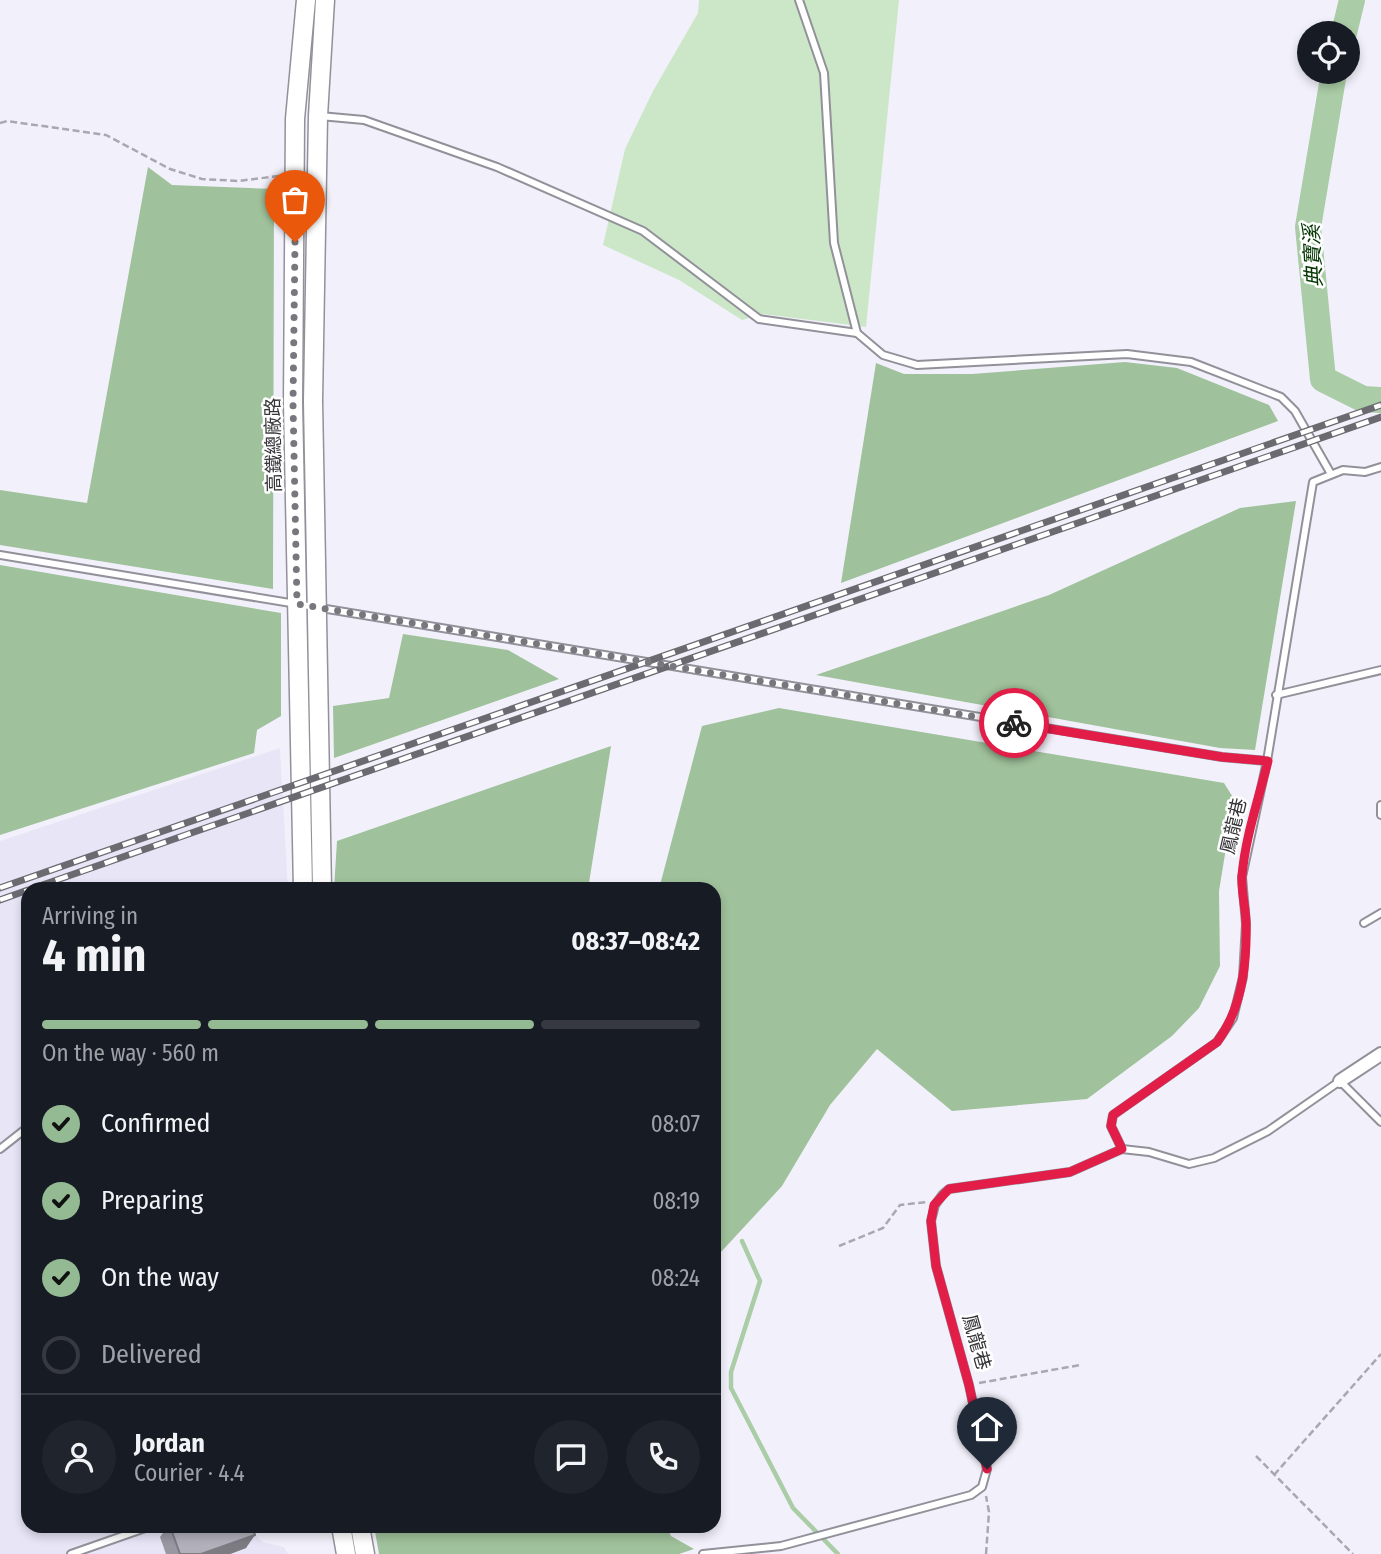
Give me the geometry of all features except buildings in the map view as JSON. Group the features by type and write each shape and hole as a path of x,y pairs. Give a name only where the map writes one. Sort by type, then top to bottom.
{"street":[{"name":"高鐵總廠路","path":"303,882 293,403 297,161 295,119 306,0"},
{"path":"322,882 313,401 318,116 325,0"},
{"path":"1340,1081 1381,1054"},
{"path":"342,1533 346,1554"},
{"path":"361,1533 365,1554"}],"lane":[{"path":"799,0 824,73 834,243 857,333"},
{"path":"318,116 364,120 497,167 643,230 759,319 857,333 883,355 917,365 1127,354 1191,362 1281,397 1296,411 1331,474 1343,470 1365,472 1381,467"},
{"name":"鳳龍巷","path":"1122,1149 1111,1126 1113,1115 1217,1042 1233,1018 1243,977 1245,937 1242,877 1268,761 1276,695 1313,482 1331,474"},
{"path":"0,555 1208,755 1268,761"},
{"path":"1276,695 1381,670"},
{"path":"1381,805 1381,815"},
{"path":"1364,923 1381,913"},
{"path":"937,1201 949,1189 1070,1172 1122,1149 1149,1152 1189,1164 1214,1158 1268,1131 1340,1081 1381,1122"},
{"path":"0,1149 21,1132"},
{"name":"鳳龍巷","path":"937,1201 931,1221 936,1266 969,1385 987,1469 982,1487"},
{"path":"703,1554 781,1546 971,1495 982,1487"},
{"path":"71,1554 131,1533"}],"path":[{"path":"0,123 7,121 106,135 170,169 202,179 238,181 279,176 297,161"},
{"path":"839,1246 883,1228 900,1205 937,1201"},
{"path":"1274,1475 1381,1354"},
{"path":"969,1385 1080,1365"},
{"path":"1256,1456 1353,1554"},
{"path":"982,1487 989,1512 986,1554"}],"shaded area":[{"path":"280,748 288,882 21,882 21,1533 253,1533 263,1542 284,1547 288,1554 0,1554 0,841"}],"green space":[{"path":"699,0 899,0 866,327 763,314 742,320 679,280 603,245 625,149 653,91 698,13"},
{"path":"148,167 172,185 274,189 273,589 0,545 0,490 87,503"},
{"path":"1125,362 1177,368 1269,405 1278,421 841,583 876,363 904,374 972,374"},
{"path":"1296,501 1255,750 1220,748 816,675 1049,595 1240,508"},
{"path":"0,565 281,613 281,716 257,730 254,753 0,835"},
{"path":"403,634 508,650 559,679 334,758 333,706 389,698"},
{"path":"779,708 1224,783 1234,799 1219,891 1220,966 1199,1008 1172,1036 1087,1099 952,1111 877,1049 830,1105 782,1186 721,1252 721,882 661,882 702,726"},
{"path":"611,746 589,882 334,882 337,841"},
{"path":"375,1533 670,1533 694,1549 679,1554 379,1554"}],"waterway":[{"name":"典寶溪","path":"1347,21 1352,0"},
{"name":"典寶溪","path":"1332,84 1308,227 1323,379 1363,399 1381,400"},
{"path":"742,1241 760,1281 731,1372 731,1388 793,1508 838,1554"}],"railway":[{"path":"0,888 1381,405"},
{"path":"51,882 1381,417"},
{"path":"0,900 21,892"}],"way so far":[{"path":"295,242 293,403 297,604 1014,723"}],"route":[{"path":"987,1469 969,1385 936,1266 931,1221 934,1205 949,1189 1070,1172 1109,1152 1122,1149 1111,1126 1113,1115 1217,1042 1233,1018 1243,977 1246,924 1242,877 1268,761 1222,757 1014,723"}]}
